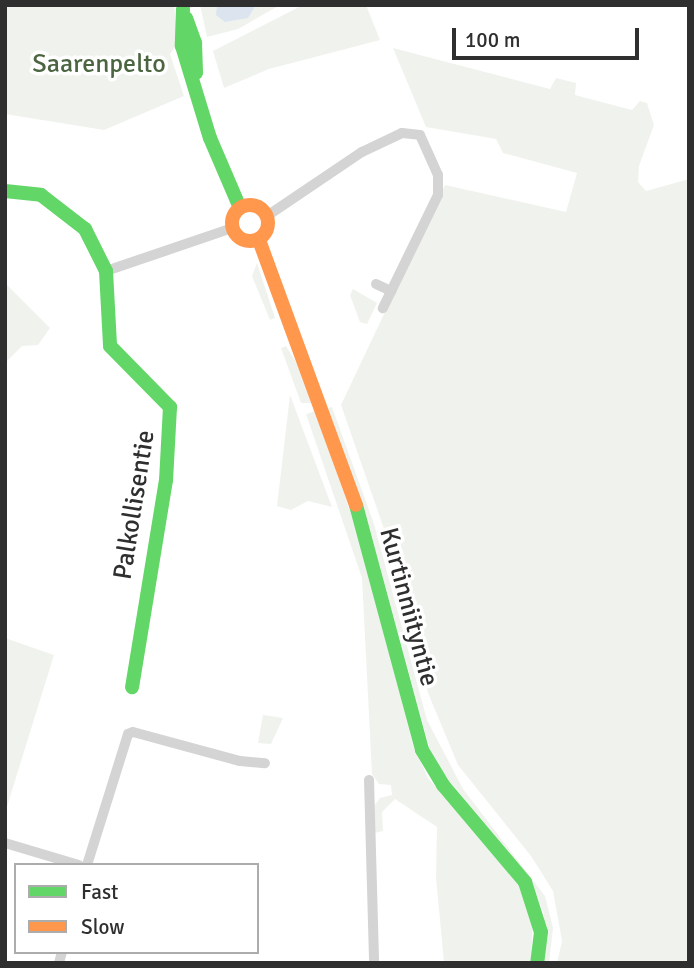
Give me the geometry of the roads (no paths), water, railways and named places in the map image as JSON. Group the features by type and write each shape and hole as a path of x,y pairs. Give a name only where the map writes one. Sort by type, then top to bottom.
{"street":[{"path":"182,7 182,46 210,138 240,208"},
{"path":"267,216 362,152 402,132 414,132 425,144 439,183 383,307"},
{"path":"5,191 41,195 70,214 98,249 106,271 232,228"},
{"path":"256,206 267,216 268,227 259,240 240,239 232,228 232,219 240,208 256,206"},
{"name":"Kurtinniityntie","path":"259,240 353,496 422,750 443,785 525,882 541,932 537,963"},
{"name":"Palkollisentie","path":"106,271 106,336 110,346 163,396 172,419 132,687"},
{"path":"376,284 391,291"},
{"path":"88,863 128,734 134,732 240,761 265,763"},
{"path":"369,780 374,963"},
{"path":"5,843 72,863"}],"park label":[{"name":"Saarenpelto","path":"99,65"}]}
